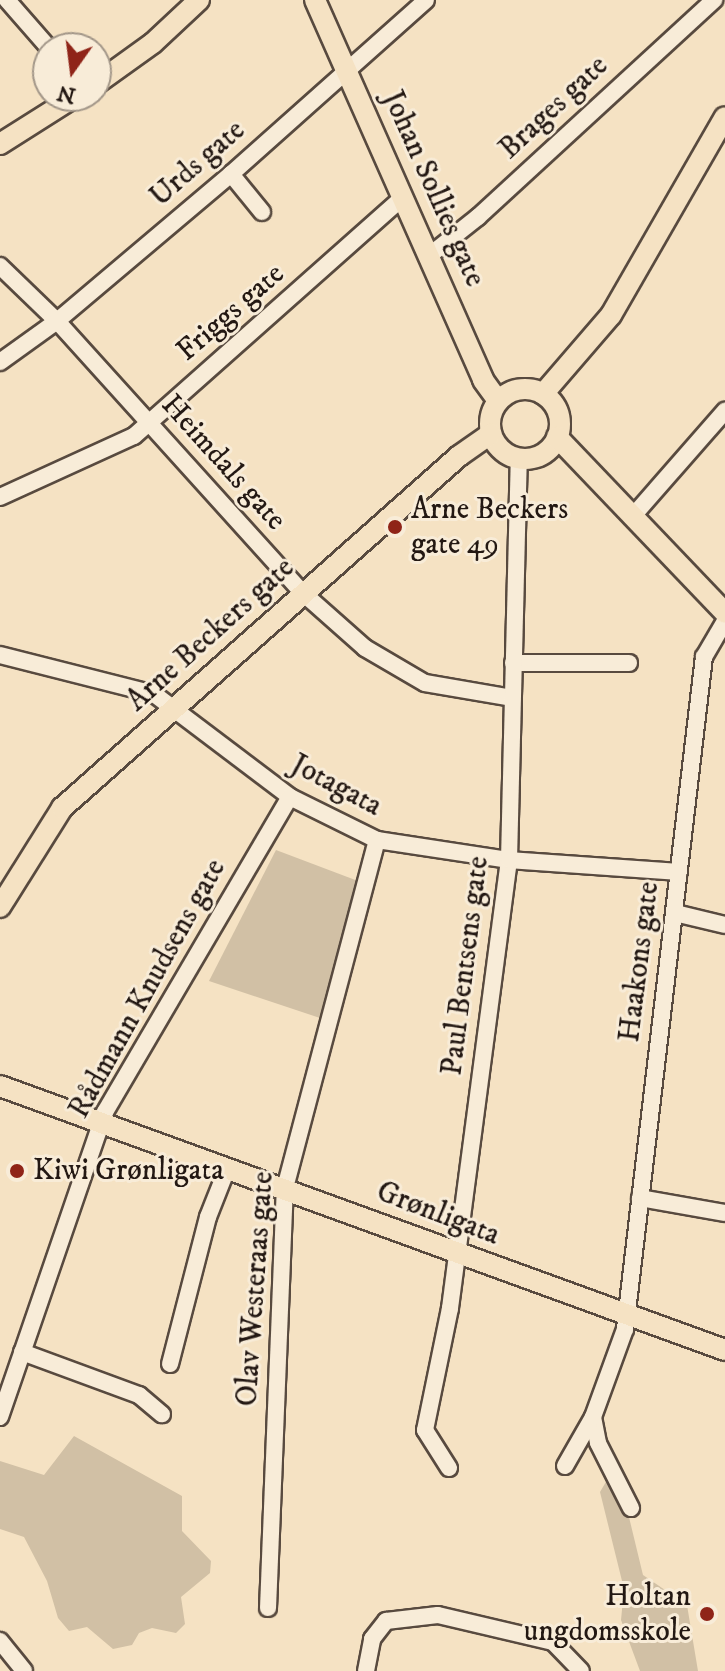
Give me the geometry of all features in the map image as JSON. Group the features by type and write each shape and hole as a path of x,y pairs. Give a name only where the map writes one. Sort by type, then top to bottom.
{"main road":[{"path":"112,72 153,43 199,0"},
{"name":"Johan Sollies gate","path":"315,0 483,380 498,401"},
{"path":"0,144 51,112"},
{"path":"543,394 611,315 725,117"},
{"path":"519,389 543,394 558,413 557,437 538,456 519,458 499,448 491,434 491,417 498,401 519,389"},
{"name":"Arne Beckers gate","path":"0,907 62,808 303,593 491,434"},
{"path":"557,437 725,613"},
{"name":"Grønligata","path":"0,1086 725,1350"}],"street":[{"path":"7,0 35,32"},
{"name":"Urds gate","path":"0,362 57,321 231,174 426,0"},
{"name":"Brages gate","path":"430,255 478,217 714,0"},
{"path":"231,174 262,212"},
{"name":"Friggs gate","path":"0,497 79,465 149,423 403,197"},
{"name":"Heimdals gate","path":"0,266 57,321 303,593 396,668 425,683 512,698"},
{"path":"633,516 725,411"},
{"name":"Paul Bentsens gate","path":"449,1468 425,1430 456,1254 509,860 519,458"},
{"name":"Haakons gate","path":"627,1316 704,657 725,621"},
{"name":"Jotagata","path":"0,655 136,687 176,706 290,797 377,840 509,860 679,872"},
{"path":"513,663 629,663"},
{"name":"Rådmann Knudsens gate","path":"0,1417 100,1123 290,797"},
{"name":"Olav Westeraas gate","path":"268,1608 285,1188 377,840"},
{"path":"675,913 725,925"},
{"path":"170,1364 208,1217 227,1169"},
{"path":"640,1198 725,1213"},
{"path":"565,1466 593,1417 627,1316"},
{"path":"22,1352 139,1395 162,1414"},
{"path":"593,1417 598,1443 631,1508"},
{"path":"366,1671 372,1639 386,1621 438,1615 553,1642 581,1671"},
{"path":"0,1641 24,1671"}],"shaded area":[{"path":"276,850 358,881 320,1018 209,981"},
{"path":"74,1436 182,1496 182,1531 211,1561 210,1573 181,1597 185,1624 176,1633 152,1628 139,1633 132,1645 113,1649 87,1627 69,1631 58,1618 47,1581 24,1537 0,1529 0,1461 44,1475"},
{"path":"610,1475 628,1513 643,1575 687,1605 698,1671 640,1671 621,1620 624,1589 600,1492"}],"place":[{"name":"Arne Beckers gate 49","path":"395,527"},
{"name":"Kiwi Grønligata","path":"17,1171"},
{"name":"Holtan ungdomsskole","path":"707,1614"}]}
